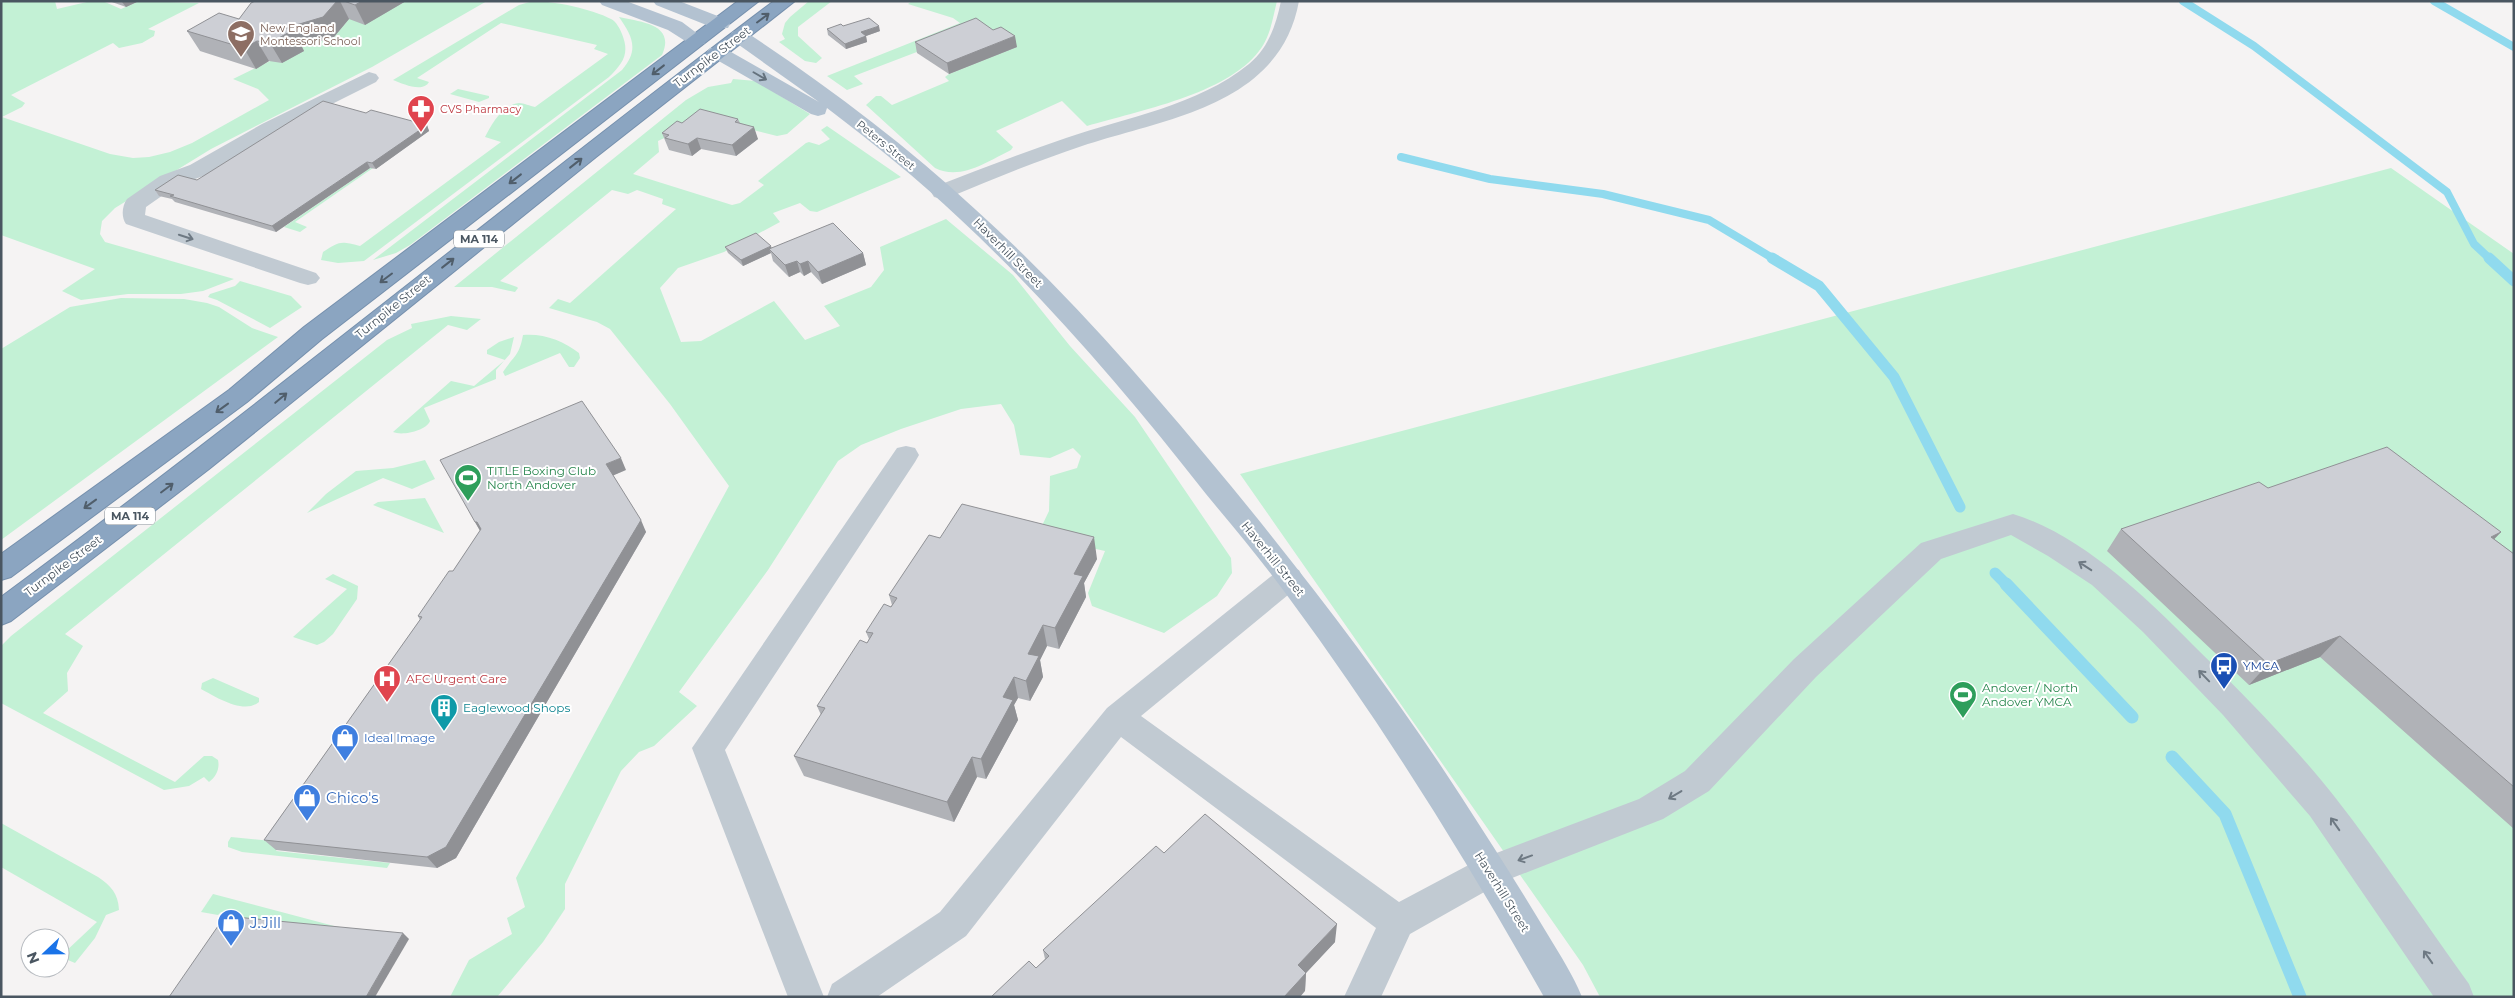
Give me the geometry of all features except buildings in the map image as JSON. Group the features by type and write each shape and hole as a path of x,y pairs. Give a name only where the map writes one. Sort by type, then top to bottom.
{"highway":[{"name":"Turnpike Street","path":"1,569 238,396 314,333 750,1"},
{"name":"Turnpike Street","path":"1,613 243,429 393,307 717,52 786,1"},
{"path":"721,24 740,36"},
{"path":"697,40 717,52"}],"main road":[{"path":"608,1 675,26 697,40"},
{"path":"662,1 721,24"},
{"name":"Peters Street","path":"740,36 784,66 879,138 918,171"},
{"name":"Peters Street","path":"717,52 918,171"},
{"name":"Haverhill Street","path":"918,171 1031,275 1141,394 1289,578 1363,678 1429,775 1490,871 1564,997"}],"lane":[{"path":"942,192 1073,142 1194,103 1233,86 1258,67 1277,43 1290,1"},
{"path":"308,278 134,219 135,204 161,186 198,170 270,128 369,78"},
{"path":"194,184 280,131 317,104"},
{"path":"140,221 172,199"},
{"path":"806,997 708,748 906,455"},
{"path":"1362,997 1397,922 1490,871 1651,809 1697,782 1805,668 1932,551 2012,524 2058,548 2102,577 2154,624 2234,706 2322,806 2456,997"},
{"path":"845,997 953,924 1118,717 1289,578"},
{"path":"1118,717 1397,922"}],"green space":[{"path":"1,1 55,1 57,9 91,1 106,1 121,9 139,1 199,3 148,29 155,31 154,36 142,43 119,48 113,43 11,95 25,103 22,107 2,117 110,154 133,158 149,157 170,152 192,143 269,100 258,89 233,79 297,48 334,37 349,19 406,1 487,1 372,67 211,149 115,208 102,221 100,234 105,242 234,279 203,291 181,294 128,294 81,300 62,291 95,269 1,235"},
{"path":"533,1 573,6 613,20 618,25 624,41 625,53 621,63 609,77 364,261 338,263 321,260 323,252 337,244 344,243 360,246 501,142 485,137 498,116 508,107 513,104 523,103 535,107 608,54 594,49 597,45 501,23 417,78 429,82 426,85 412,87 393,80 519,5"},
{"path":"809,1 832,1 798,27 798,36 822,58 816,63 805,61 779,42 785,39 782,34 785,23"},
{"path":"912,1 1277,1 1271,27 1263,46 1245,66 1226,79 1180,99 1087,126 1062,101 996,131 1013,147 1011,150 974,168 955,172 935,168 866,105 876,96 881,96 892,105 949,81 945,77 949,74 1016,47 977,29 854,76 863,84 847,90 827,76 960,23 953,18 908,4"},
{"path":"619,17 646,23 660,31 664,37 665,45 662,55 410,245 396,253 373,260 622,70 631,56 632,44 631,37"},
{"path":"733,79 756,81 810,114 787,134 777,136 706,118 658,141 659,152 633,174 732,205 740,203 764,185 758,181 806,143 819,145 830,139 821,130 827,126 901,177 817,212 810,211 800,203 773,213 780,222 724,252 678,268 660,288 681,342 701,341 774,301 805,340 840,326 824,306 871,287 884,270 880,247 946,219 1013,275 1070,346 1135,417 1231,558 1232,573 1217,596 1164,633 1092,606 1088,593 1105,551 1037,536 1049,511 1050,476 1077,468 1081,456 1073,448 1050,458 1020,455 1014,425 1001,404 961,409 901,429 861,445 838,461 768,570 679,692 697,706 654,746 639,752 621,771 565,884 565,909 543,942 497,997 450,997 469,960 512,934 507,918 525,907 516,878 729,486 670,404 610,329 597,322 549,308 558,299 570,303 676,209 662,204 663,199 637,190 628,194 612,190 500,281 517,287 515,292 492,287 454,287 686,100 708,87 731,83"},
{"path":"458,89 489,96 489,98 479,102 450,94"},
{"path":"370,168 373,168 295,222 307,227 300,232 284,227"},
{"name":"Andover / North Andover YMCA","path":"2391,168 2514,254 2514,997 1600,997 1583,965 1240,474"},
{"path":"240,281 291,296 302,307 270,328 208,297 210,294 235,286"},
{"path":"121,298 184,299 207,303 219,307 252,328 278,337 1,540 1,349 70,307"},
{"path":"451,316 481,319 467,330 448,325 65,634 83,646 67,673 68,691 43,713 175,782 204,756 212,756 218,760 218,767 217,773 209,782 204,777 189,786 164,790 1,703 1,646 11,636 387,340 412,328 411,324"},
{"path":"523,335 538,335 560,342 579,353 580,358 574,367 569,367 560,353 505,376 503,372 518,352"},
{"path":"514,337 510,354 505,360 487,354 487,350 499,342"},
{"path":"504,361 496,370 496,379 424,408 430,421 424,428 408,433 393,432 451,381 474,386"},
{"path":"425,460 435,479 412,489 383,478 307,513 326,494 356,471 393,468"},
{"path":"425,498 444,533 373,505 378,502"},
{"path":"333,574 358,586 357,599 333,634 324,642 317,645 293,637 347,589 325,579"},
{"path":"213,678 259,698 259,702 253,706 238,706 201,689 202,683"},
{"path":"1,823 98,877 115,894 119,910 106,915 95,938 75,963 70,961 70,947 97,922 1,867"},
{"path":"231,837 282,842 276,851 390,863 387,868 242,852 228,847"},
{"path":"213,894 368,935 231,921 233,914 221,912 218,915 201,912"}],"waterway":[{"path":"2183,1 2254,46 2447,192 2474,244 2490,259"},
{"path":"2434,1 2514,47"},
{"path":"1401,157 1490,179 1603,194 1709,220 1774,259"},
{"path":"1772,258 1819,286 1894,377 1960,507"},
{"path":"2489,258 2514,281"},
{"path":"1995,573 2006,584"},
{"path":"2006,584 2132,717"},
{"path":"2172,757 2225,814 2300,997"}],"place":[{"name":"New England Montessori School","path":"241,58"},
{"name":"CVS Pharmacy","path":"421,133"},
{"name":"TITLE Boxing Club North Andover","path":"468,502"},
{"name":"YMCA","path":"2224,690"},
{"name":"AFC Urgent Care","path":"387,703"},
{"name":"Andover / North Andover YMCA","path":"1963,719"},
{"name":"Eaglewood Shops","path":"444,732"},
{"name":"Ideal Image","path":"345,762"},
{"name":"Chico's","path":"307,822"},
{"name":"J.Jill","path":"231,947"}]}
